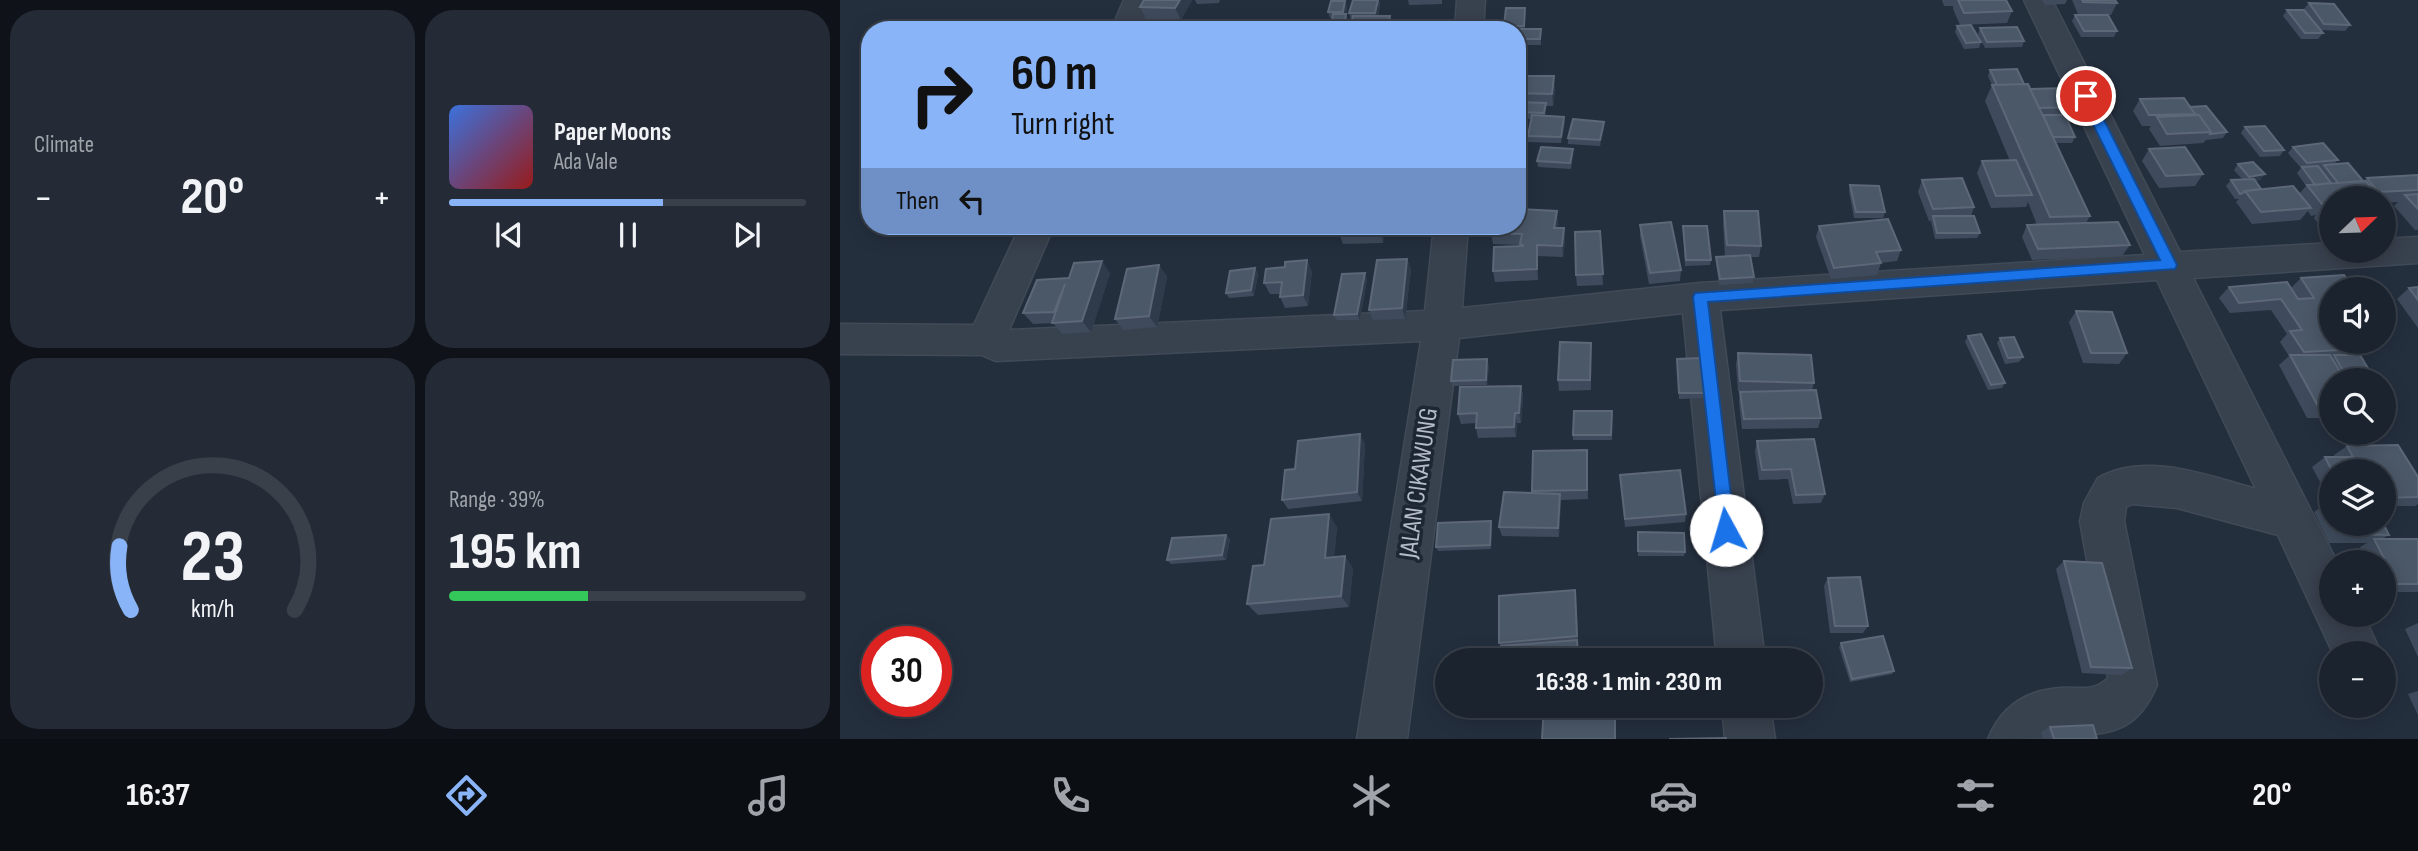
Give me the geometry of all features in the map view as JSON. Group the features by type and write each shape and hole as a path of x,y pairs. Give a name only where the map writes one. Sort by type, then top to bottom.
{"street":[{"path":"1129,21 1138,0"},
{"path":"1470,21 1471,0"},
{"path":"2038,0 2319,572"},
{"path":"1033,235 990,331 996,346 1007,348 1442,325 1700,297 2418,250"},
{"name":"JALAN CIKAWUNG","path":"1382,739 1442,325 1450,235"},
{"path":"1700,297 1740,648"},
{"path":"840,339 992,340"},
{"path":"2013,739 2031,719 2052,714 2104,711 2122,702 2133,685 2102,521 2105,501 2117,489 2144,484 2194,493 2293,519"},
{"path":"1747,718 1749,739"}],"building":[{"path":"1144,0 1180,0 1175,8 1140,7"},
{"path":"1353,0 1378,0 1375,13 1349,13"},
{"path":"1958,0 2006,0 2012,11 1964,13"},
{"path":"2082,0 2115,0 2117,3 2083,2"},
{"path":"1331,1 1345,1 1343,12 1328,12"},
{"path":"2309,3 2334,4 2350,25 2324,24"},
{"path":"1506,8 1525,8 1524,21 1505,21"},
{"path":"2287,10 2304,10 2323,33 2305,33"},
{"path":"1333,14 1346,14 1345,21 1332,21"},
{"path":"2075,15 2108,15 2117,31 2084,31"},
{"path":"1353,16 1390,16 1389,21 1352,21"},
{"path":"1971,25 1981,42 1966,43 1957,26"},
{"path":"2017,27 2024,41 1987,42 1980,28"},
{"path":"1526,29 1541,29 1540,39 1526,39"},
{"path":"2017,69 2024,84 1997,85 1990,70"},
{"path":"1526,76 1554,76 1552,94 1526,93"},
{"path":"2028,84 2090,216 2050,217 1992,85"},
{"path":"2065,88 2075,107 2039,108 2030,89"},
{"path":"2184,98 2195,114 2149,115 2140,99"},
{"path":"1526,102 1546,103 1544,113 1526,112"},
{"path":"2206,106 2227,132 2210,134 2199,115 2190,107"},
{"path":"1532,115 1564,117 1561,137 1528,136"},
{"path":"2043,115 2065,115 2075,137 2053,137"},
{"path":"2199,115 2211,132 2167,134 2157,117"},
{"path":"1573,119 1604,122 1600,140 1568,138"},
{"path":"2265,126 2284,150 2264,151 2245,127"},
{"path":"2323,143 2338,160 2307,163 2293,147"},
{"path":"1541,147 1573,149 1570,163 1537,161"},
{"path":"2185,147 2203,174 2166,176 2149,149"},
{"path":"2016,160 2032,195 1996,196 1982,161"},
{"path":"2253,162 2265,174 2249,177 2238,164"},
{"path":"2348,163 2363,181 2338,183 2324,165"},
{"path":"2318,166 2331,183 2315,185 2302,167"},
{"path":"2418,175 2418,190 2396,191 2396,186 2373,186 2367,178"},
{"path":"1962,178 1974,207 1933,209 1922,180"},
{"path":"2254,179 2261,189 2240,194 2231,180"},
{"path":"2366,181 2370,186 2319,186 2319,200 2307,185"},
{"path":"1850,185 1879,186 1885,212 1856,212"},
{"path":"2293,186 2311,208 2261,212 2245,191"},
{"path":"2418,194 2418,209 2405,195"},
{"path":"1526,209 1557,211 1554,228 1564,228 1562,246 1537,245 1537,269 1493,271 1494,247 1524,246 1520,244 1522,235 1526,235"},
{"path":"1724,211 1758,211 1761,246 1727,245"},
{"path":"1933,216 1974,216 1980,233 1937,233"},
{"path":"1888,219 1901,250 1876,252 1881,263 1834,268 1819,226"},
{"path":"1671,222 1681,270 1650,273 1640,225"},
{"path":"2118,222 2130,245 2038,249 2027,225"},
{"path":"1683,226 1707,226 1711,260 1686,260"},
{"path":"1600,231 1603,274 1576,275 1575,232"},
{"path":"1750,255 1754,277 1720,279 1716,257"},
{"path":"1407,259 1402,308 1369,310 1377,260"},
{"path":"1307,260 1303,295 1280,297 1282,282 1264,283 1266,269 1285,267 1285,262"},
{"path":"1102,261 1082,321 1052,323 1065,284 1054,312 1023,313 1037,280 1069,278 1074,263"},
{"path":"1159,265 1149,316 1115,319 1127,269"},
{"path":"1255,268 1251,290 1226,293 1230,271"},
{"path":"1365,273 1357,314 1334,315 1342,274"},
{"path":"2344,275 2345,277 2319,277 2319,351 2304,352 2290,331 2302,330 2281,299 2239,303 2229,287 2287,282 2298,299 2314,298 2301,278"},
{"path":"2418,287 2418,300 2409,288"},
{"path":"2076,311 2112,312 2127,353 2091,353"},
{"path":"1981,334 2005,383 1991,385 1968,336"},
{"path":"2014,337 2023,357 2008,358 2000,338"},
{"path":"1560,342 1591,343 1590,380 1558,380"},
{"path":"1738,353 1811,355 1814,383 1740,381"},
{"path":"2290,355 2330,355 2338,368 2319,368 2319,408"},
{"path":"2334,355 2360,355 2368,368 2341,368"},
{"path":"1702,358 1705,393 1679,393 1677,359"},
{"path":"1487,359 1486,380 1451,381 1453,360"},
{"path":"1521,386 1519,413 1515,413 1514,427 1476,428 1477,413 1458,414 1460,387"},
{"path":"1816,390 1821,418 1744,419 1740,392"},
{"path":"1574,411 1612,411 1611,435 1573,435"},
{"path":"1360,434 1357,492 1282,500 1285,470 1295,469 1298,441"},
{"path":"1814,439 1825,494 1796,495 1791,469 1762,470 1757,441"},
{"path":"2398,445 2418,477 2418,497 2396,498 2396,459 2326,459 2325,457 2353,457 2347,446"},
{"path":"1587,450 1587,490 1532,491 1533,451"},
{"path":"1680,470 1686,514 1625,519 1620,475"},
{"path":"1504,492 1560,494 1558,528 1499,527"},
{"path":"1329,514 1325,558 1345,556 1341,596 1247,604 1253,566 1264,565 1271,519"},
{"path":"1491,521 1490,545 1436,547 1438,523"},
{"path":"1638,532 1684,533 1685,552 1638,551"},
{"path":"1226,535 1222,555 1167,560 1172,538"},
{"path":"2374,539 2418,539 2418,584 2396,584 2396,550 2380,550"},
{"path":"2064,561 2102,563 2132,668 2091,667"},
{"path":"1860,577 1868,626 1835,626 1828,578"},
{"path":"1575,590 1577,636 1499,643 1499,596"},
{"path":"1883,636 1894,671 1852,679 1841,643"},
{"path":"1577,640 1577,648 1501,648"},
{"path":"1543,718 1615,718 1615,739 1542,739"},
{"path":"2093,725 2097,739 2054,739 2050,727"}],"route":[{"path":"1726,530 1700,297 2169,265 2086,96"}]}
